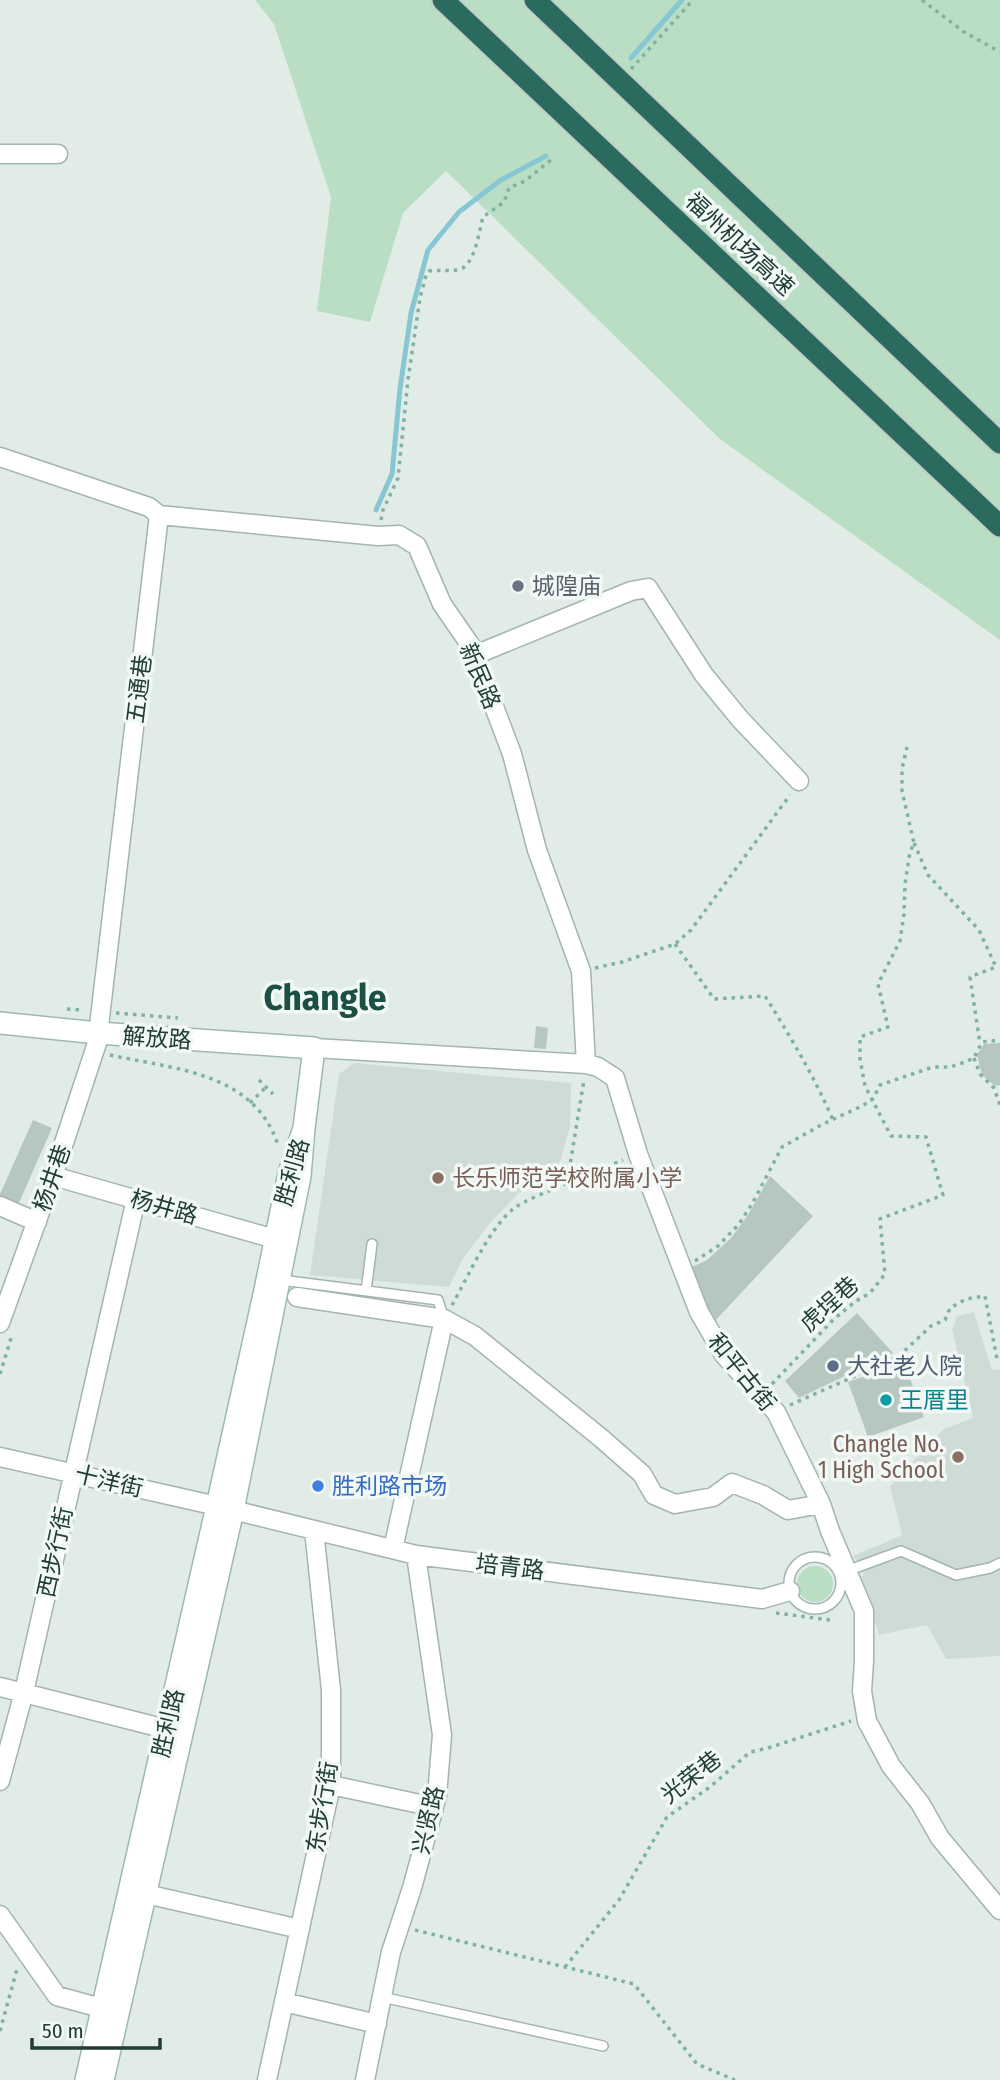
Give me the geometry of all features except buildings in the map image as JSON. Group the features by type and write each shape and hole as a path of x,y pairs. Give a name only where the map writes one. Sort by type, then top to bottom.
{"highway":[{"name":"福州机场高速","path":"443,0 1000,526"},
{"name":"福州机场高速","path":"536,0 1000,443"}],"main road":[{"name":"解放路","path":"0,1023 100,1022 314,1048"},
{"path":"304,1128 314,1048"},
{"name":"胜利路","path":"103,2080 146,1894 225,1508 275,1239 289,1173 304,1128"},
{"name":"胜利路","path":"86,2080 166,1729 225,1508 281,1280 300,1176 304,1128"}],"street":[{"path":"0,154 58,154"},
{"path":"0,457 149,506 159,515"},
{"name":"新民路","path":"159,515 378,536 399,535 417,546 442,604 471,646 512,754 537,850 581,971 586,1065"},
{"name":"五通巷","path":"100,1022 159,515"},
{"path":"475,655 631,590 648,588 704,676 740,719 799,781"},
{"name":"杨井巷","path":"2,1311 53,1176 97,1043 100,1022"},
{"path":"314,1048 586,1065"},
{"name":"和平古街","path":"586,1065 598,1068 615,1078 638,1154 682,1270 710,1334 724,1355 776,1412 821,1504 843,1573 864,1611 862,1691 866,1716"},
{"name":"杨井路","path":"53,1176 275,1239"},
{"name":"西步行街","path":"0,1781 24,1692 135,1199"},
{"path":"4,1208 37,1222"},
{"path":"297,1297 444,1319 475,1336 642,1474 654,1495 675,1504 713,1497 732,1483 763,1494 788,1510 821,1504"},
{"path":"393,1549 444,1319"},
{"name":"十洋街","path":"0,1457 225,1508"},
{"name":"培青路","path":"225,1508 416,1555 762,1599 790,1591"},
{"name":"东步行街","path":"267,2080 331,1785 331,1690 314,1530"},
{"name":"兴贤路","path":"365,2080 391,1952 437,1796 442,1735 416,1555"},
{"path":"0,1686 166,1729"},
{"path":"866,1716 891,1766 920,1803 940,1838 1000,1910"},
{"path":"331,1785 434,1807"},
{"path":"146,1894 299,1929"},
{"path":"0,1914 57,1996 101,2007"},
{"path":"284,2001 377,2024"}],"lane":[{"path":"366,1291 372,1244"},
{"path":"281,1280 438,1300 444,1319"},
{"path":"843,1573 901,1551 956,1575 1000,1563"},
{"path":"806,1558 823,1558 843,1573 836,1598 823,1608 815,1609 800,1604 790,1591 790,1575 799,1562 806,1558"},
{"path":"382,1997 603,2046"}],"path":[{"path":"631,69 693,0"},
{"path":"922,0 964,32 1000,52"},
{"path":"378,536 383,510 398,478 408,380 426,275 429,271 460,270 467,265 476,247 483,217 504,202 509,188 525,181 552,159"},
{"path":"907,747 902,769 902,791 914,843 928,875 979,930 996,967 970,978 980,1044 974,1058 979,1074 994,1088 1000,1105"},
{"path":"581,971 622,962 675,944 691,930 799,781"},
{"path":"873,1099 865,1086 860,1059 860,1037 888,1027 878,984 900,941 905,884 914,843"},
{"path":"675,944 714,999 765,996 808,1067 833,1120"},
{"path":"65,1009 100,1022 184,1018"},
{"path":"980,1044 1000,1040"},
{"path":"682,1270 718,1246 739,1224 782,1147 873,1099 880,1085 933,1067 950,1067 974,1058"},
{"path":"567,1183 586,1065"},
{"path":"260,1080 273,1094"},
{"path":"250,1103 266,1087"},
{"name":"虎埕巷","path":"761,1395 834,1319 870,1293 885,1274 880,1219 943,1195 926,1137 891,1136 873,1099"},
{"path":"444,1319 482,1250 514,1208 638,1154"},
{"path":"776,1412 898,1357 931,1326 945,1320 950,1308 966,1299 985,1296 997,1359 1000,1359"},
{"path":"775,1613 830,1620"},
{"name":"光荣巷","path":"565,1967 620,1900 667,1817 710,1787 750,1752 866,1716"},
{"path":"400,1926 634,1984 698,2064 735,2080"},
{"path":"0,2031 23,1947"}],"shaded area":[{"name":"长乐师范学校附属小学","path":"354,1063 571,1083 570,1126 561,1159 548,1182 519,1193 489,1224 462,1260 449,1287 310,1275 339,1074"},
{"name":"Changle No. 1 High School","path":"974,1312 992,1370 1000,1369 1000,1656 946,1659 927,1625 879,1635 858,1579 864,1575 853,1556 902,1535 890,1486 944,1429 973,1418 952,1329 957,1316"}],"green space":[{"path":"255,0 1000,0 1000,640 720,439 446,171 403,213 370,322 317,311 331,197 274,24"},
{"path":"815,1566 827,1572 833,1584 827,1596 815,1602 803,1596 797,1584 803,1572"}],"waterway":[{"path":"631,58 682,0"},
{"path":"376,510 392,474 411,313 428,250 459,212 501,180 546,156"}],"place":[{"name":"城隍庙","path":"518,586"},
{"name":"长乐师范学校附属小学","path":"438,1178"},
{"name":"大社老人院","path":"833,1366"},
{"name":"王厝里","path":"886,1400"},
{"name":"Changle No. 1 High School","path":"958,1457"},
{"name":"胜利路市场","path":"318,1486"}],"district":[{"name":"Changle","path":"325,997"}]}
